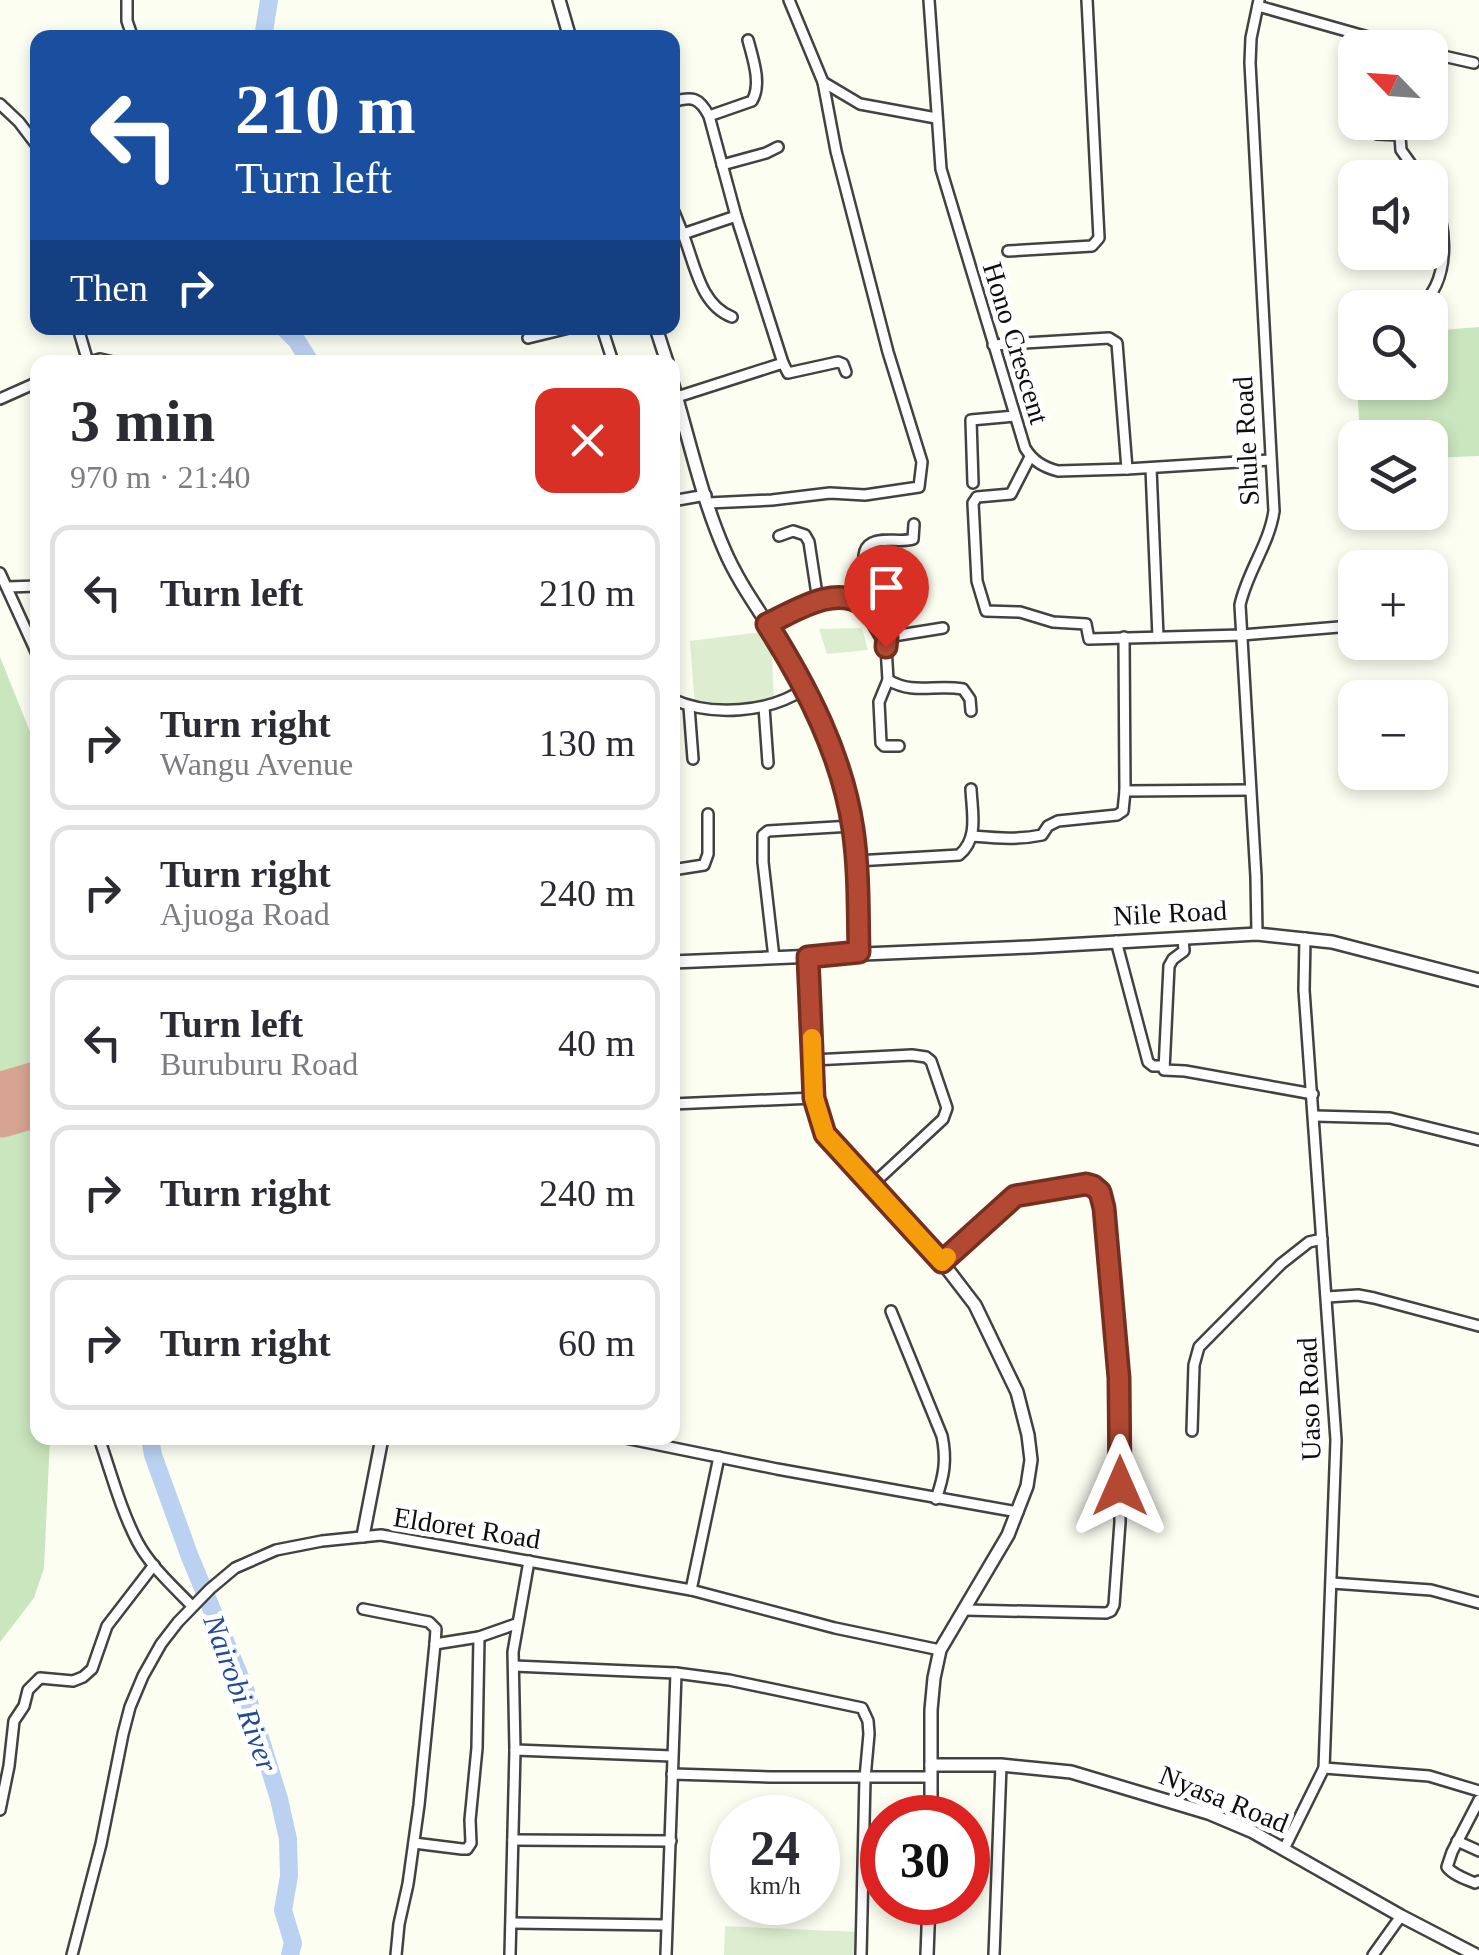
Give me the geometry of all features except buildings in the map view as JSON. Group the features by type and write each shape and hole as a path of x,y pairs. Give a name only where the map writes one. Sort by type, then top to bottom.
{"street":[{"path":"127,0 131,30"},
{"path":"560,0 568,30"},
{"path":"680,500 864,495 919,486 922,462 883,334 836,150 823,82 790,0"},
{"name":"Hono Crescent","path":"929,0 941,169 1030,457 1058,471 1270,460"},
{"path":"1008,251 1092,246 1099,238 1087,0"},
{"path":"1258,3 1343,30"},
{"name":"Shule Road","path":"1257,934 1240,605 1271,529 1274,489 1249,52 1258,3"},
{"path":"709,116 755,97 748,40"},
{"path":"1448,57 1474,63"},
{"path":"823,82 860,104 936,118"},
{"path":"680,100 692,98 703,105 709,116 736,216 788,374 838,362 846,372"},
{"path":"0,104 30,136"},
{"path":"722,165 778,147"},
{"path":"683,234 736,216"},
{"path":"680,227 710,303 732,317"},
{"path":"528,338 540,335"},
{"path":"993,344 1109,338 1117,343 1127,469"},
{"path":"680,396 783,363"},
{"path":"0,399 30,386"},
{"path":"680,407 707,499 732,564 804,689 837,762 852,826 859,952"},
{"path":"973,483 971,420 1015,416"},
{"path":"1030,457 1010,494 974,500 977,582 988,612 1020,612 1053,622 1086,624 1089,638 1338,627"},
{"path":"1150,468 1158,636"},
{"path":"866,606 867,547 872,542 906,542 913,538 914,524"},
{"path":"779,536 793,531 804,534 809,542 818,601"},
{"path":"0,573 30,637"},
{"path":"7,587 30,586"},
{"path":"767,624 818,601 848,598 866,606 887,637 888,680 879,702 881,743 900,746"},
{"path":"887,637 943,628"},
{"path":"972,836 1029,838 1042,835 1058,821 1117,815 1124,808 1124,638"},
{"path":"888,680 914,690 937,686 962,690 970,699 971,711"},
{"path":"680,702 690,707 736,710 764,707 804,689"},
{"path":"690,707 693,759"},
{"path":"764,707 768,763"},
{"path":"856,862 959,856 972,836 971,789"},
{"path":"1126,791 1250,790"},
{"path":"680,869 704,865 708,854 708,814"},
{"path":"774,958 762,835 768,831 852,826"},
{"name":"Nile Road","path":"680,962 1257,934 1332,942 1479,980"},
{"path":"1182,938 1184,951 1169,966 1166,1072 1185,1070 1313,1094"},
{"name":"Uaso Road","path":"1284,1849 1324,1768 1336,1440 1304,990 1304,938"},
{"path":"1116,941 1148,1062 1164,1066"},
{"path":"808,957 814,1098 825,1134 942,1262 975,1304 1024,1412 1031,1460 1018,1512 1002,1548 940,1650 932,1710 930,1795"},
{"path":"813,1060 920,1055 931,1061 947,1108 943,1118 872,1185"},
{"path":"680,1104 814,1098"},
{"path":"1315,1116 1390,1118 1479,1140"},
{"path":"942,1262 1015,1196 1076,1184 1093,1186 1100,1192 1119,1378 1120,1522 1114,1605 1106,1613 965,1610"},
{"path":"1192,1431 1194,1365 1199,1348 1281,1264 1309,1242 1322,1239"},
{"path":"1327,1297 1374,1298 1479,1326"},
{"path":"891,1311 942,1436 946,1470 936,1499"},
{"path":"102,1445 138,1544 194,1604"},
{"path":"363,1536 381,1445"},
{"path":"662,1445 1018,1512"},
{"path":"691,1590 719,1456"},
{"name":"Eldoret Road","path":"72,1955 130,1707 144,1676 161,1644 194,1604 235,1568 276,1550 381,1535 691,1590 940,1650"},
{"path":"510,1955 512,1652 529,1561"},
{"path":"0,1810 14,1721 28,1690 40,1678 73,1681 92,1669 107,1626 154,1565"},
{"path":"1332,1584 1431,1590 1479,1603"},
{"path":"363,1609 430,1622 436,1629 414,1843 396,1955"},
{"path":"435,1644 479,1638 516,1624"},
{"path":"414,1843 462,1849 470,1846 479,1638"},
{"path":"514,1666 676,1673 862,1708 869,1734 861,1955"},
{"path":"666,1955 676,1673"},
{"path":"514,1750 672,1756"},
{"path":"994,1955 1001,1765"},
{"name":"Nyasa Road","path":"931,1771 1001,1765 1071,1772 1150,1794 1232,1823 1476,1955"},
{"path":"1324,1768 1429,1776 1479,1792"},
{"path":"672,1774 865,1778 931,1771"},
{"path":"1479,1800 1447,1867 1469,1881 1479,1881"},
{"path":"513,1840 670,1841"},
{"path":"1457,1841 1479,1851"},
{"path":"1373,1955 1401,1916"},
{"path":"512,1924 666,1925"},
{"path":"927,1955 928,1925"}],"green space":[{"path":"1479,327 1479,456 1448,457 1448,420 1359,420 1358,400 1448,400 1448,330"},
{"path":"862,628 868,650 827,654 819,629"},
{"path":"771,631 774,704 695,707 690,641"},
{"path":"0,657 30,732 30,1445 50,1445 44,1568 34,1598 0,1642"},
{"path":"725,1926 861,1932 860,1955 724,1955"}],"waterway":[{"name":"Nairobi River","path":"264,30 269,0"},
{"name":"Nairobi River","path":"291,335 306,355"},
{"name":"Nairobi River","path":"151,1445 190,1557 245,1689 279,1799 288,1839 289,1876 283,1910 293,1943 290,1955"}],"runway":[{"path":"0,1105 30,1096"}],"slow traffic":[{"path":"812,1038 814,1098 825,1134 942,1262 947,1257"}],"route":[{"path":"886,647 887,637 866,606 848,598 818,601 767,624 827,735 837,762 856,853 859,952 808,957 814,1098 825,1134 839,1152 942,1262 1015,1196 1076,1184 1093,1186 1100,1192 1119,1378 1120,1486"}]}
